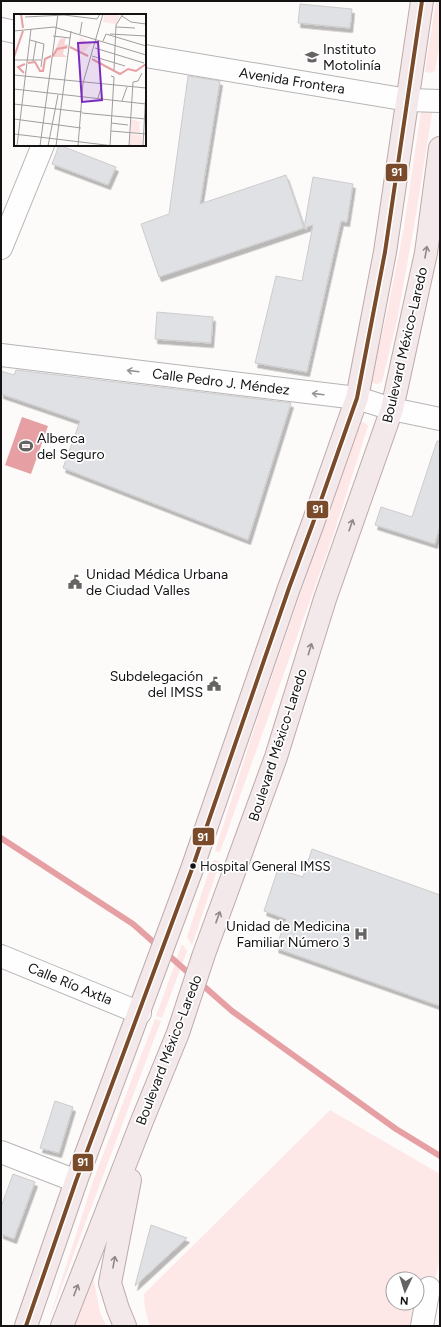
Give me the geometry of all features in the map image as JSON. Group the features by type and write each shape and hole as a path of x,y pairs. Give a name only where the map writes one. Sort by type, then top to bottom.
{"main road":[{"path":"26,1326 76,1182 186,886 289,588 357,398 385,252 422,1"},
{"name":"Boulevard México-Laredo","path":"62,1326 178,1033 204,954 276,757 325,600 392,408 426,253 440,148"},
{"path":"125,1326 110,1283 142,1121"}],"street":[{"path":"1,29 14,32"},
{"name":"Avenida Frontera","path":"146,56 408,100 440,101"},
{"path":"1,248 43,146"},
{"name":"Calle Pedro J. Méndez","path":"1,355 357,398 440,419"},
{"name":"Calle Río Axtla","path":"1,956 142,1006"},
{"path":"1,1152 76,1182"},
{"path":"422,1326 429,1288"}],"shaded area":[{"path":"436,1 440,1 440,43 435,71 429,73 425,71"},
{"path":"423,109 430,110 432,114 413,232 397,320 382,382 377,384 373,383 371,380 387,313 403,233 421,111"},
{"name":"Alberca del Seguro","path":"22,417 48,426 31,474 5,465"},
{"path":"363,422 368,426 333,536 220,852 215,851 259,714 359,423"},
{"path":"215,860 220,862 192,945 187,937 212,862"},
{"path":"182,944 187,951 162,1018 156,1016"},
{"path":"155,1019 161,1021 49,1320 93,1181"},
{"path":"330,1110 440,1174 440,1257 425,1326 150,1326 145,1309 144,1294"},
{"path":"93,1276 100,1312 106,1326 73,1326"}],"building":[{"path":"300,4 352,9 350,28 298,23"},
{"path":"188,76 220,81 200,204 286,175 304,228 159,277 141,224 169,214"},
{"path":"59,146 62,146 116,167 108,185 52,164"},
{"path":"313,177 353,184 347,222 341,221 307,372 255,363 276,276 302,281 313,225 304,228"},
{"path":"157,312 213,317 211,343 155,339"},
{"path":"16,370 291,403 248,540 63,468 80,421 1,394 1,371 14,375"},
{"path":"437,441 440,441 440,526 435,544 375,525 381,507 412,517"},
{"name":"Unidad de Medicina Familiar Número 3","path":"312,849 440,895 440,1006 276,948 286,919 264,911 278,869 303,877"},
{"path":"55,1101 73,1107 59,1153 40,1148"},
{"path":"13,1174 35,1182 14,1239 1,1234 1,1207"},
{"path":"151,1225 187,1238 135,1286"}],"waterway":[{"path":"1,838 133,924 159,947"},
{"path":"166,953 192,976"},
{"path":"199,982 232,1011 396,1129 440,1156"}],"transit line":[{"name":"91","path":"26,1326 76,1181 192,869 289,588 357,398 385,252 422,1"}],"place":[{"name":"Instituto Motolinía","path":"312,57"},
{"name":"Alberca del Seguro","path":"26,446"},
{"name":"Unidad Médica Urbana de Ciudad Valles","path":"75,582"},
{"name":"Subdelegación del IMSS","path":"214,684"},
{"name":"Hospital General IMSS","path":"193,866"},
{"name":"Unidad de Medicina Familiar Número 3","path":"361,934"}]}
